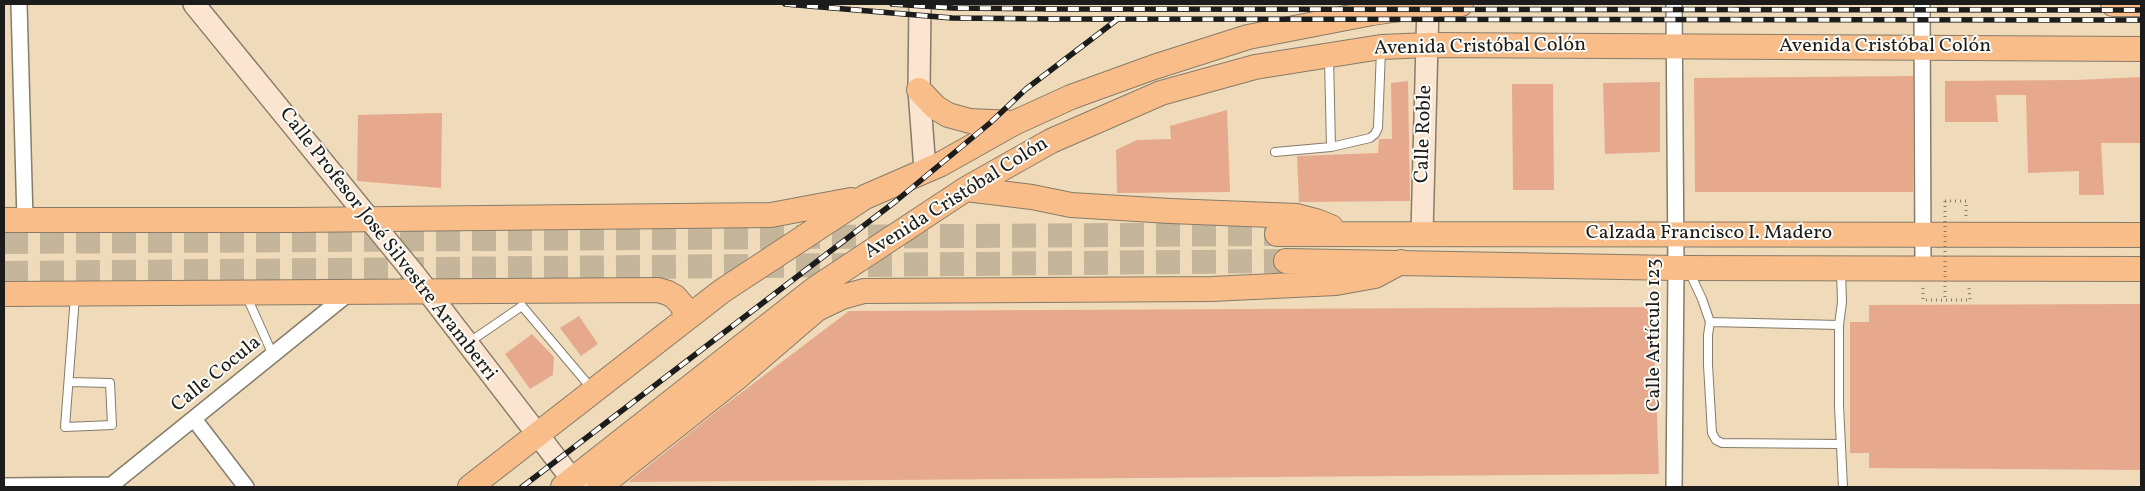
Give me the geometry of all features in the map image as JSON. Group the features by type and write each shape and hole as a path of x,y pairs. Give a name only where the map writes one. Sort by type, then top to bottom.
{"main road":[{"name":"Calle Profesor José Silvestre Aramberri","path":"194,4 415,275 426,292 537,434 571,485"},
{"path":"920,4 919,90 925,170"},
{"name":"Avenida Cristóbal Colón","path":"470,487 722,291 865,197 941,164 1014,123 1071,97 1154,67 1248,37 1428,4 1461,4"},
{"name":"Calle Roble","path":"1422,234 1428,4"},
{"path":"2113,4 2141,4"},
{"name":"Avenida Cristóbal Colón","path":"571,485 816,288 966,189 1051,141 1161,94 1255,67 1381,47 1428,45 2141,49"},
{"path":"1154,67 1161,94"},
{"path":"919,90 935,107 948,115 970,122 1014,123"},
{"path":"966,189 1071,205 1170,212 1296,216 1316,221 1344,233"},
{"path":"14,220 771,215 865,197"},
{"name":"Calzada Francisco I. Madero","path":"1277,234 2141,235"},
{"name":"Calzada Francisco I. Madero","path":"1286,261 1681,268 1922,267 2141,269"},
{"path":"598,487 739,376 817,309 842,297 874,291 1212,289 1321,284 1375,276 1402,262"},
{"path":"4,294 426,292 516,298 658,290 668,292 675,297 682,305 687,317"}],"street":[{"path":"14,220 18,4"},
{"name":"Calle Artículo 123","path":"1674,4 1676,234 1681,268 1674,487"},
{"path":"1922,4 1922,267"},
{"name":"Calle Cocula","path":"110,486 349,293"},
{"path":"194,419 246,487"},
{"path":"4,486 110,486"}],"lane":[{"path":"1275,152 1331,147 1370,138 1375,134 1378,128 1381,47"},
{"path":"1329,54 1331,147"},
{"path":"1840,267 1842,302 1839,325 1840,444 1843,487"},
{"path":"1681,268 1702,299 1710,322 1708,365 1712,433 1716,440 1722,443 1840,444"},
{"path":"246,293 273,355"},
{"path":"69,382 110,383 112,425 65,427 75,294"},
{"path":"466,344 516,298 593,390"},
{"path":"1710,322 1839,325"}],"path":[{"path":"1945,300 1945,201 1966,202"},
{"path":"1923,300 1970,300"}],"building":[{"path":"1913,76 1913,192 1695,192 1694,78"},
{"path":"2141,77 2141,143 2101,143 2104,195 2079,195 2079,171 2028,173 2026,95 1996,95 1998,122 1945,122 1945,81 2076,80"},
{"path":"1408,81 1410,201 1299,202 1297,156 1378,153 1379,139 1392,139 1391,83"},
{"path":"1660,82 1660,152 1605,154 1603,83"},
{"path":"1512,84 1553,84 1554,190 1513,190"},
{"path":"1227,110 1230,192 1117,193 1116,150 1137,140 1171,139 1170,126"},
{"path":"442,113 441,188 357,181 358,115"},
{"path":"2141,304 2141,470 1869,468 1869,453 1850,453 1850,322 1869,322 1869,305"},
{"path":"1653,307 1659,474 628,482 721,408 849,311"},
{"path":"579,316 598,344 581,356 560,328"},
{"path":"532,334 554,357 553,375 530,389 505,354"}],"tunnel":[{"path":"4,242 1277,234"},
{"path":"4,273 1286,261"}],"railway":[{"path":"785,4 952,18 2141,20"},
{"path":"892,4 953,8 1057,9 2141,10"},
{"path":"522,487 896,201 990,123 1026,89 1118,19"}]}
